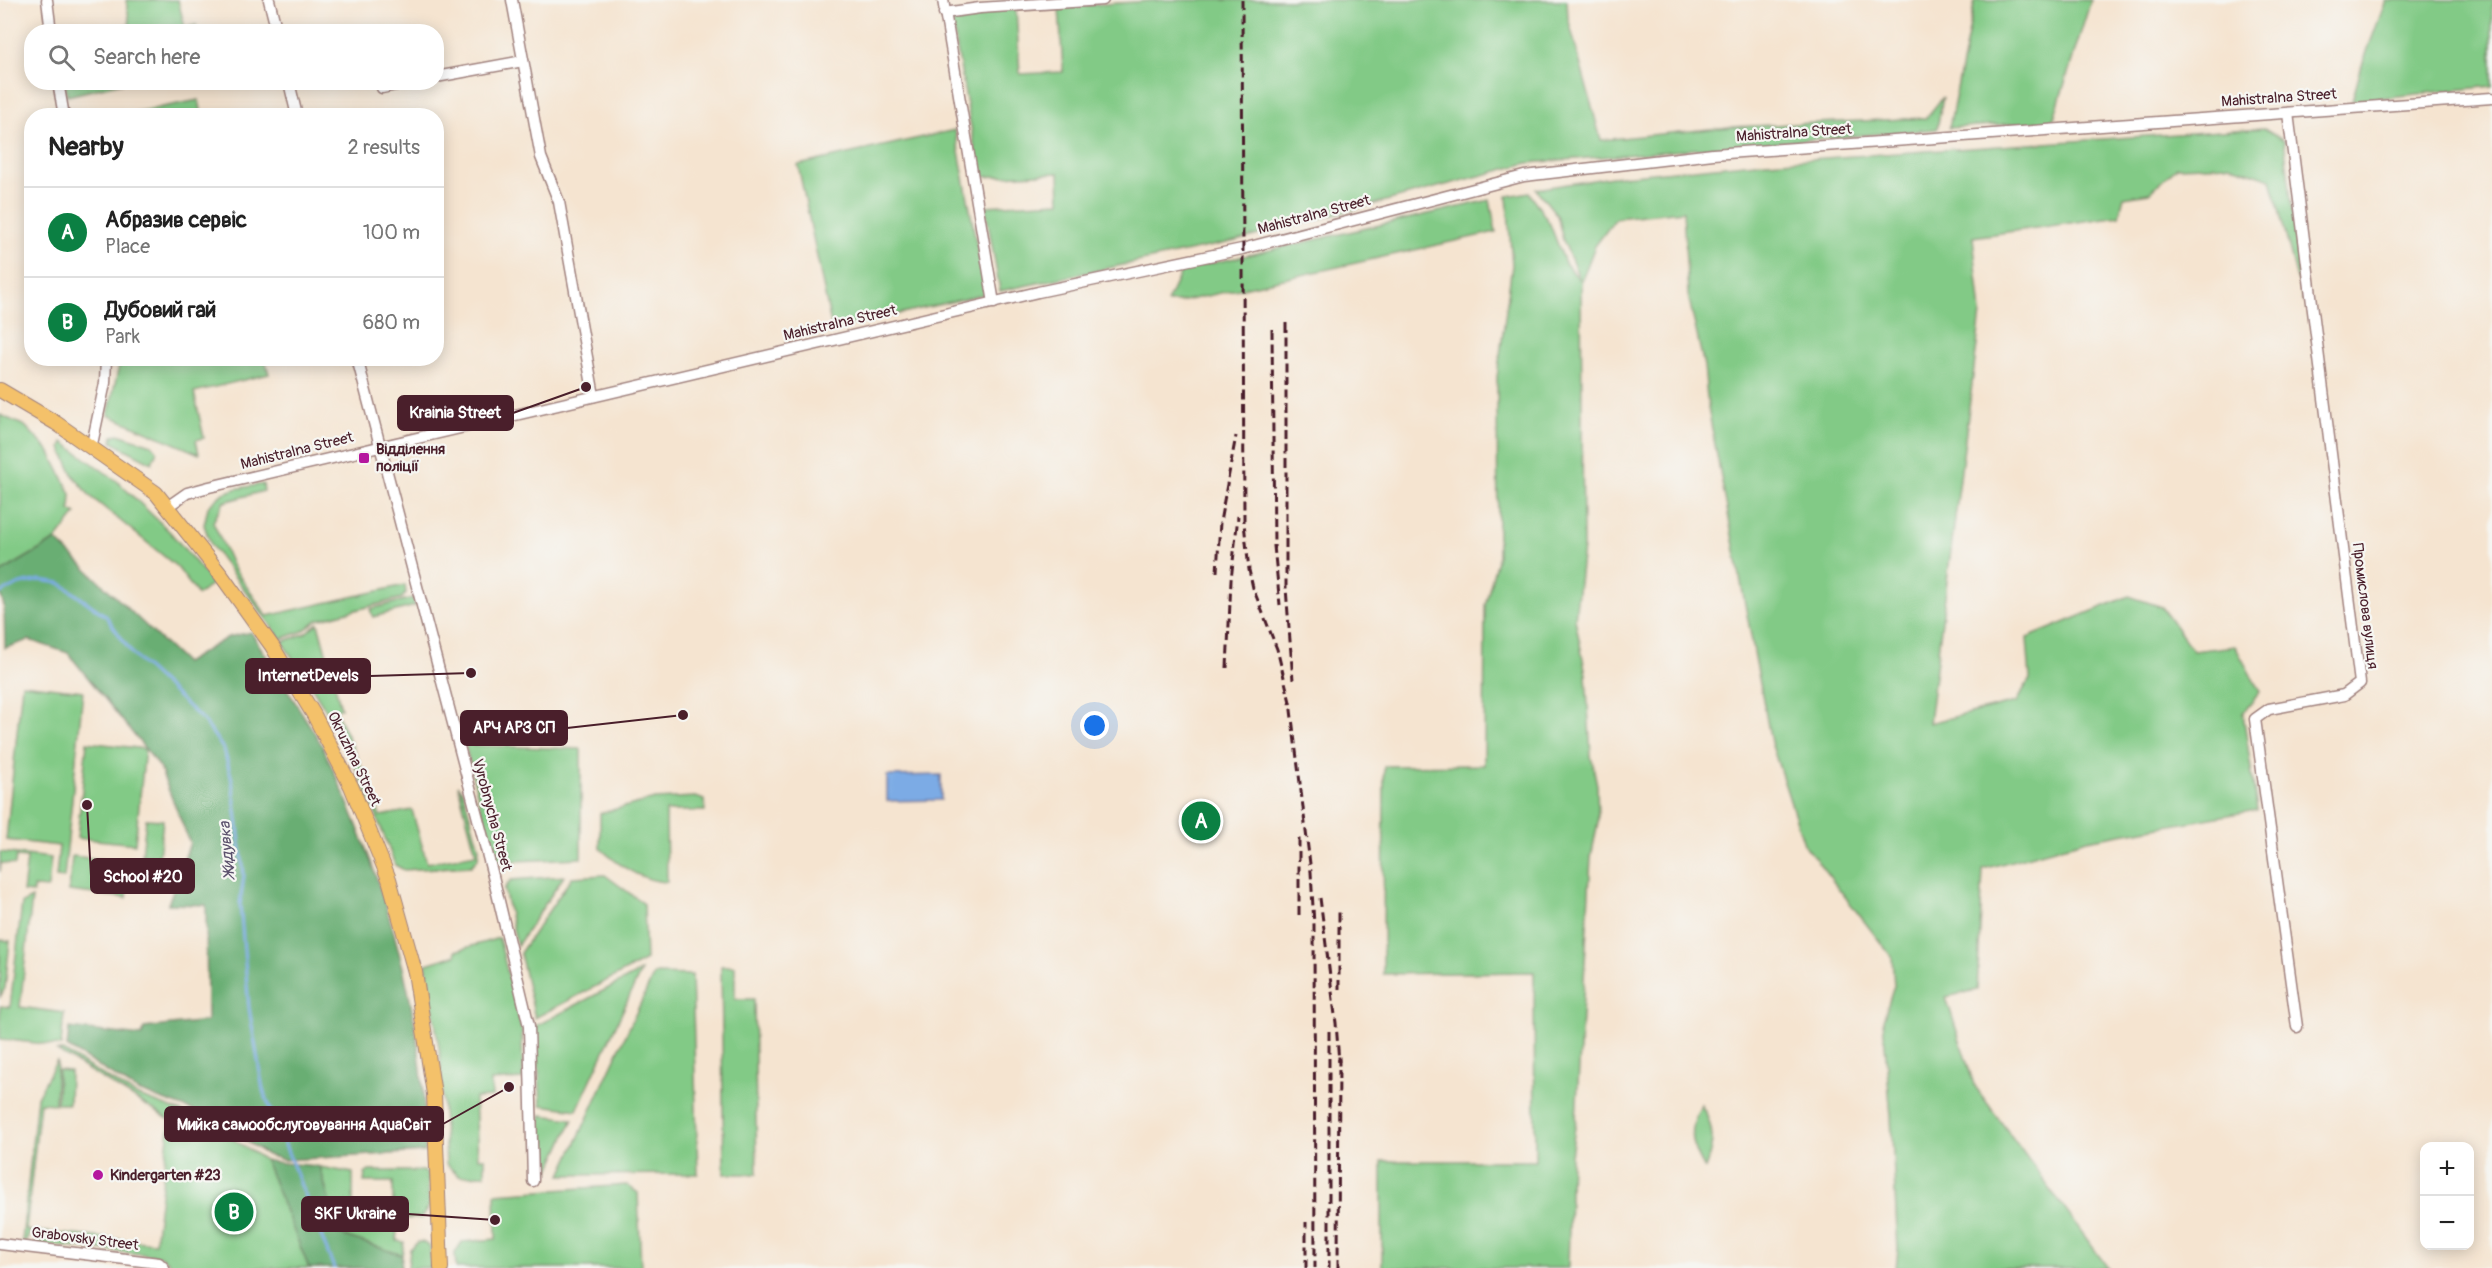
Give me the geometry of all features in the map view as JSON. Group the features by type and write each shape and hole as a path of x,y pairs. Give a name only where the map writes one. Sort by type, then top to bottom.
{"main road":[{"name":"Okruzhna Street","path":"0,390 56,423 156,493 221,575 266,638 314,715 351,786 389,879 415,972 431,1073 441,1268"}],"street":[{"path":"46,0 50,24"},
{"path":"269,0 275,24"},
{"path":"512,0 541,157 559,202 594,396"},
{"path":"943,0 994,303"},
{"path":"944,13 980,8 1103,0"},
{"path":"444,76 524,61"},
{"path":"59,90 63,108"},
{"path":"291,90 295,108"},
{"name":"Mahistralna Street","path":"167,507 187,493 379,446 994,303 1242,249 1524,176 1713,154 2492,98"},
{"name":"Промислова вулиця","path":"2288,112 2360,683 2344,695 2269,709 2255,719 2297,1027"},
{"path":"91,449 105,383 105,366"},
{"name":"Vyrobnycha Street","path":"359,366 492,872 529,1026 533,1180"},
{"name":"Grabovsky Street","path":"0,1244 159,1263 164,1268"}],"green space":[{"path":"126,0 178,0 184,24 130,24"},
{"path":"1165,0 1567,0 1568,18 1601,140 1730,127 1926,118 1943,97 1937,129 1528,163 1236,241 1000,291 985,206 1060,202 1059,173 980,177 951,16 1016,9 1020,74 1063,72 1059,7"},
{"path":"1975,0 2091,0 2053,121 1949,128"},
{"path":"2386,0 2492,0 2492,86 2352,101 2362,65"},
{"path":"66,90 92,90 67,96"},
{"path":"199,100 201,108 157,108"},
{"path":"2264,128 2284,140 2303,302 2271,179 2230,165 2177,167 2149,193 2124,197 2119,216 1973,237 1981,313 1929,723 2016,702 2030,679 2027,638 2129,596 2162,607 2193,651 2235,646 2260,692 2243,713 2257,810 2087,840 1983,869 1977,990 1946,997 1974,1085 2108,1268 1896,1268 1898,1250 1883,1020 1894,986 1892,957 1804,844 1771,742 1708,408 1704,366 1688,295 1683,211 1616,218 1595,246 1581,282 1583,547 1575,619 1586,674 1591,756 1597,785 1598,822 1591,857 1576,1120 1571,1156 1568,1268 1382,1268 1382,1161 1535,1161 1534,972 1383,974 1384,766 1484,765 1485,605 1498,556 1497,377 1512,265 1507,196 1529,192 1550,224 1565,263 1580,280 1563,240 1557,215 1536,189 1612,177 1766,162"},
{"path":"955,130 986,294 832,329 798,165"},
{"path":"1490,200 1496,232 1180,302 1167,302 1182,270"},
{"path":"119,366 267,366 269,374 194,392 204,438 196,440 199,454 108,415"},
{"path":"0,415 25,426 49,451 71,494 70,510 76,514 56,540 0,573"},
{"path":"118,434 152,445 157,451 152,463 112,442 113,436"},
{"path":"63,442 117,481 170,532 213,583 198,595 177,567 90,496 73,475 61,448"},
{"path":"263,484 264,491 224,502 213,522 233,567 267,616 405,585 406,593 402,598 317,620 303,631 281,639 211,545 204,525 208,507 222,494 234,489"},
{"path":"56,540 185,663 228,637 251,632 317,737 365,847 398,947 410,998 418,1049 424,1101 425,1152 284,1160 267,1155 206,1115 138,1091 67,1047 69,1028 142,1036 144,1028 207,1021 206,905 168,904 190,843 159,766 68,653 29,640 5,648 0,573"},
{"path":"413,598 415,606 373,617 370,609"},
{"path":"318,623 341,708 335,710 360,763 380,816 412,810 427,863 476,854 458,785 463,791 479,848 478,859 471,866 404,870 395,865 373,807 347,749 322,703 282,642 304,634"},
{"path":"22,684 83,691 64,878 56,877 59,846 6,840"},
{"path":"87,742 145,749 135,844 77,838"},
{"path":"465,745 581,749 581,858 494,862"},
{"path":"696,797 704,800 705,811 666,811 667,882 649,879 631,871 600,848 600,813 655,799"},
{"path":"146,819 163,820 159,857 142,855"},
{"path":"0,852 51,858 48,888 34,887 33,893 23,892 27,858 16,857 15,865 1,863 0,872"},
{"path":"72,856 131,863 127,898 69,891"},
{"path":"605,875 644,904 646,960 535,1018 520,953 572,877"},
{"path":"564,876 517,946 504,889 511,880"},
{"path":"32,898 20,1007 64,1013 61,1046 0,1039 0,1006 10,1007 22,903"},
{"path":"499,938 522,1031 523,1079 491,1081 492,1097 475,1098 478,1158 485,1158 485,1175 459,1176 446,1164 440,1054 426,964 456,955 455,951"},
{"path":"0,940 10,941 5,988 0,997"},
{"path":"721,966 735,966 735,999 754,999 757,1174 724,1174"},
{"path":"641,971 577,1110 541,1105 536,1026"},
{"path":"654,974 692,975 698,1174 561,1175"},
{"path":"57,1051 63,1051 136,1095 204,1120 265,1160 309,1268 170,1268 170,1263 161,1256 38,1244 35,1241 36,1231 155,1243 170,1120"},
{"path":"57,1060 55,1104 40,1103 26,1230 31,1231 25,1242 22,1241 37,1097"},
{"path":"58,1070 70,1071 69,1104 57,1104"},
{"path":"1701,1105 1709,1122 1712,1137 1705,1169 1696,1152 1693,1137 1694,1122"},
{"path":"541,1115 573,1119 549,1172 540,1163"},
{"path":"265,1160 320,1167 338,1234 402,1255 401,1268 309,1268"},
{"path":"320,1167 353,1173 353,1223 393,1223 393,1182 364,1182 365,1174 369,1171 424,1171 428,1176 429,1206 422,1218 397,1219 397,1241 404,1242 402,1255 338,1234"},
{"path":"627,1185 638,1193 641,1268 456,1268 455,1253 462,1242 496,1239 495,1194"},
{"path":"418,1242 430,1246 431,1268 408,1268 410,1249"}],"water":[{"path":"941,775 941,800 887,801 887,776"}],"waterway":[{"name":"Жидувка","path":"0,593 20,584 40,580 60,583 106,616 134,656 204,721 224,750 232,780 244,875 240,904 249,1008 263,1090 334,1268"}],"railway":[{"path":"1242,0 1244,523 1253,588 1277,649 1290,702 1311,872 1314,925 1315,1268"},
{"path":"1286,323 1286,588 1293,680"},
{"path":"1272,329 1274,546 1280,605"},
{"path":"1217,572 1220,522 1236,436"},
{"path":"1227,668 1231,580 1238,516"},
{"path":"1299,834 1299,915"},
{"path":"1320,898 1339,1062"},
{"path":"1339,911 1339,989"},
{"path":"1329,1031 1329,1268"},
{"path":"1338,1268 1339,1055"},
{"path":"1306,1222 1306,1268"}],"place":[{"name":"Krainia Street","path":"586,387"},
{"name":"Відділення поліції","path":"364,458"},
{"name":"InternetDevels","path":"471,673"},
{"name":"АРЧ АРЗ СП","path":"683,715"},
{"name":"School #20","path":"87,805"},
{"name":"Абразив сервіс","path":"1201,821"},
{"name":"Мийка самообслуговування AquaСвіт","path":"509,1087"},
{"name":"Kindergarten #23","path":"98,1175"},
{"name":"Дубовий гай","path":"234,1212"},
{"name":"SKF Ukraine","path":"495,1220"}]}
